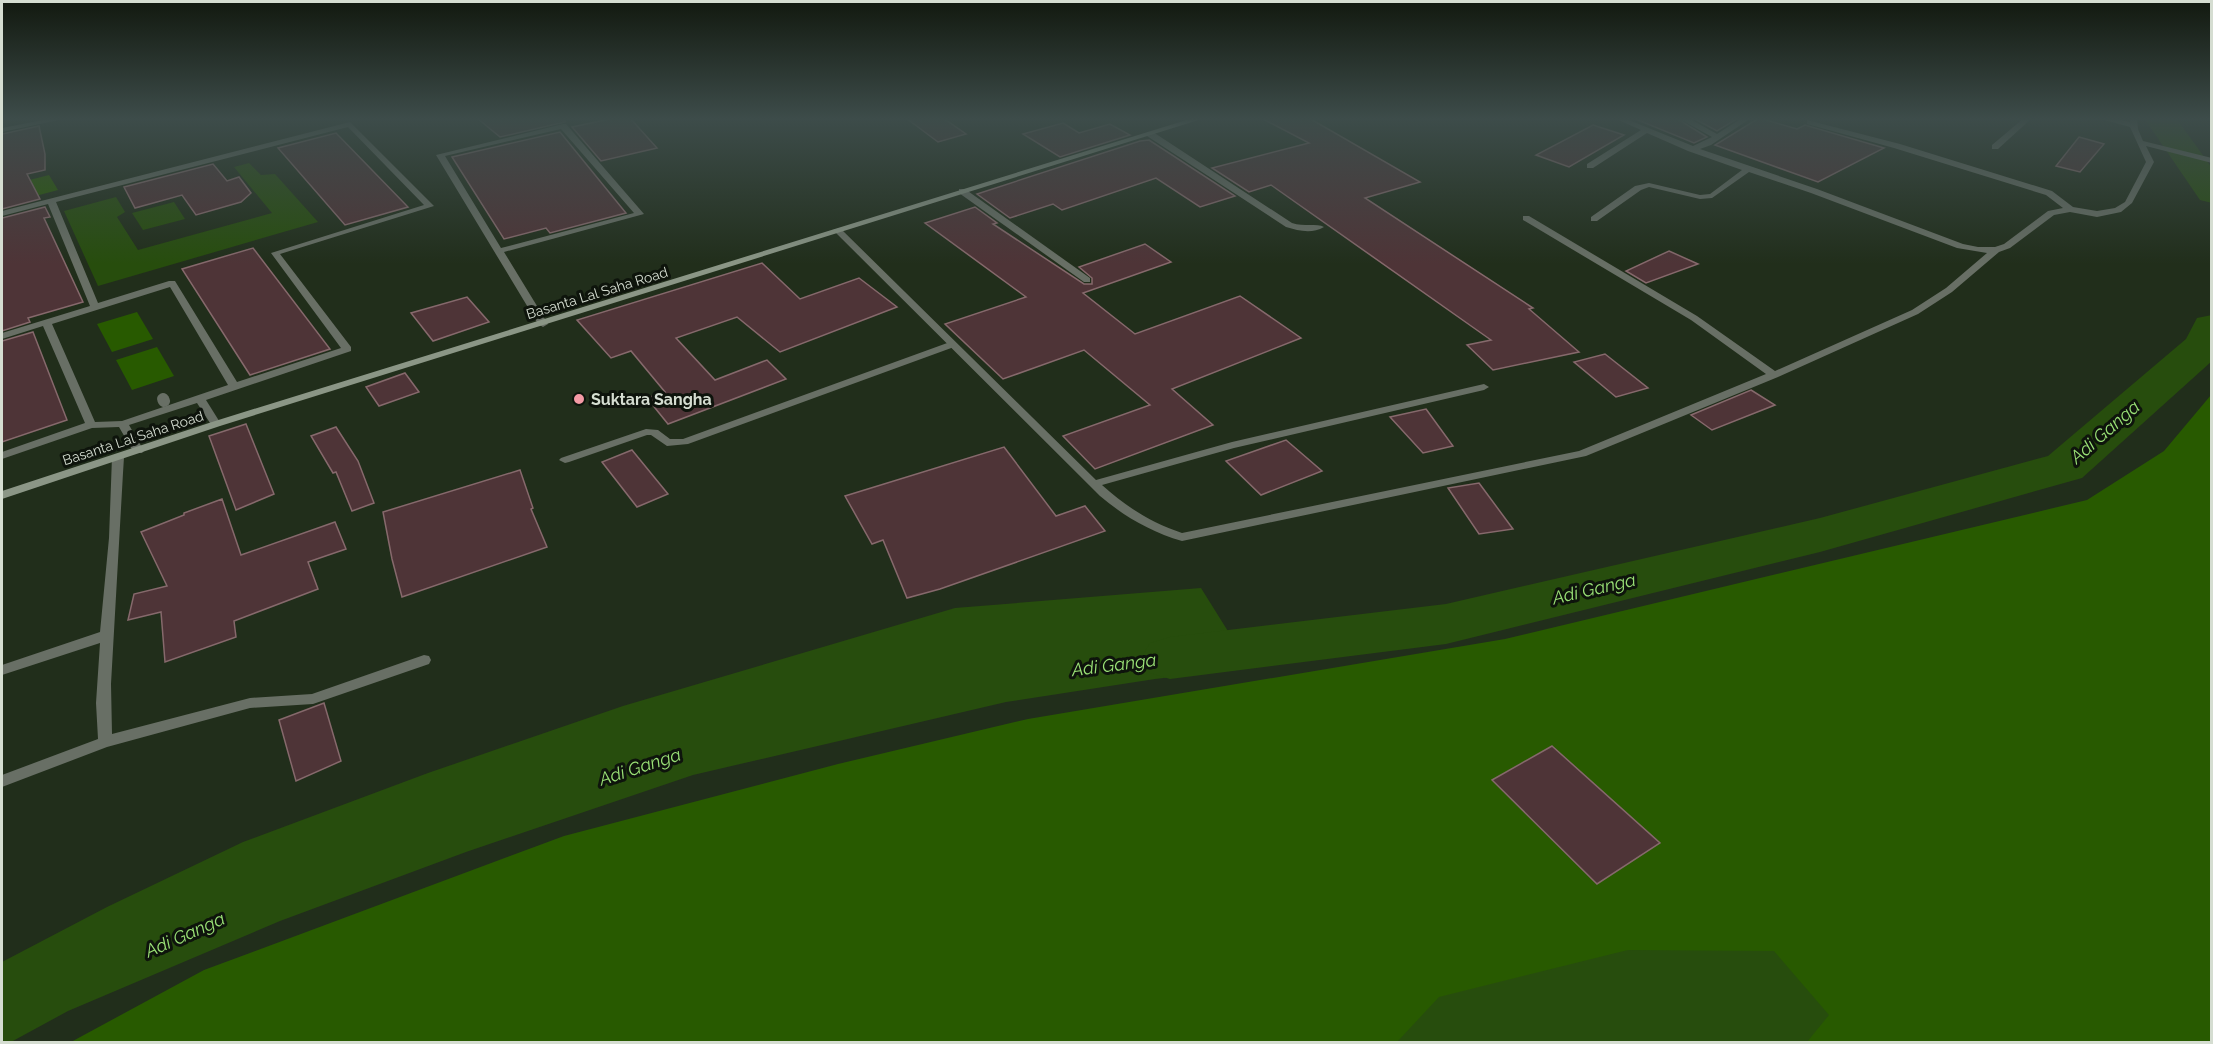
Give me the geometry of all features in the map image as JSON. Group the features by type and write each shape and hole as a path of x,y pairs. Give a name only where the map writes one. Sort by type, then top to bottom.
{"main road":[{"name":"Basanta Lal Saha Road","path":"2,495 216,424 1042,167"}],"street":[{"path":"2,213 184,167"},
{"path":"2,456 91,425 123,424 347,349 275,253 430,206 392,167"},
{"path":"447,167 543,324"},
{"path":"499,251 640,213 599,167"},
{"path":"1200,167 1289,225 1301,229 1320,227"},
{"path":"1742,167 1814,191 1960,246 1996,250"},
{"path":"1964,167 2042,191 2061,200 2070,209"},
{"path":"837,230 950,345 1024,413 1125,512 1159,530 1182,537 1582,454 1774,375 1915,312 1949,290 1996,250 2015,241 2051,213 2070,209 2097,214 2108,213 2128,203 2147,167"},
{"path":"1594,219 1638,188 1649,185 1700,197 1712,196 1748,169"},
{"path":"962,191 1087,280"},
{"path":"51,201 95,307"},
{"path":"1526,218 1694,318 1774,375"},
{"path":"2,336 172,283 234,386"},
{"path":"46,322 91,425"},
{"path":"565,460 646,432 654,432 667,443 684,442 950,345"},
{"path":"1094,484 1232,445 1484,387"},
{"path":"199,398 216,424"},
{"path":"123,424 138,451"},
{"path":"105,742 102,706 115,540 118,457"},
{"path":"2,670 107,635"},
{"path":"2,781 105,742 250,703 313,699 424,660"}],"shaded area":[{"path":"49,175 58,190 2,205 2,187"},
{"path":"137,312 153,339 112,352 97,324"},
{"path":"157,347 174,376 132,390 116,360"},
{"path":"2211,395 2211,1042 71,1042 204,970 564,836 838,764 1028,719 1505,639 2087,500 2164,451"}],"water":[{"path":"234,167 253,167 261,175 275,174 318,222 98,286 64,211 116,197 125,212 117,217 138,250 272,213"},
{"path":"174,202 185,219 143,230 132,213"},
{"path":"1201,588 1251,668 1155,679 1006,702 693,775 466,852 280,921 68,1011 11,1042 2,1042 2,962 107,907 243,842 428,773 623,706 955,608"},
{"path":"1628,950 1774,951 1829,1015 1807,1042 1397,1042 1439,997"}],"building":[{"path":"2,167 45,167 45,170 27,174 40,199 2,209"},
{"path":"202,167 215,167 227,181 239,177 251,193 241,202 196,215 182,195 135,208 124,187"},
{"path":"294,167 369,167 408,207 345,225"},
{"path":"458,167 588,167 626,213 550,233 546,228 504,239"},
{"path":"1061,167 1190,167 1235,196 1200,207 1156,178 1062,210 1053,204 1010,218 977,194"},
{"path":"1393,167 1420,182 1365,198 1533,308 1529,309 1579,352 1493,370 1467,345 1491,340 1271,185 1249,192 1212,168"},
{"path":"1775,167 1848,167 1818,182"},
{"path":"2059,167 2085,167 2080,172"},
{"path":"45,207 50,217 44,218 83,302 28,318 30,322 2,331 2,218"},
{"path":"975,207 997,223 993,224 1084,284 1092,284 1092,278 1079,267 1145,244 1171,262 1083,293 1135,334 1240,296 1301,338 1172,389 1213,425 1095,469 1063,436 1150,405 1084,350 1003,379 945,324 1026,297 925,223"},
{"path":"253,248 330,349 250,375 182,269"},
{"path":"1669,251 1698,264 1646,283 1626,271"},
{"path":"762,263 800,299 859,278 897,307 780,352 737,317 676,338 715,380 767,360 786,379 668,424 647,398 665,392 631,351 611,358 577,320"},
{"path":"467,297 489,322 433,341 411,313"},
{"path":"33,332 67,420 2,442 2,341"},
{"path":"1605,354 1648,388 1616,397 1574,362"},
{"path":"405,373 419,392 379,406 366,387"},
{"path":"1751,390 1775,405 1712,430 1691,415"},
{"path":"1426,409 1453,446 1423,453 1390,417"},
{"path":"246,424 274,494 236,510 209,436"},
{"path":"336,427 358,461 374,503 352,511 336,472 333,473 311,436"},
{"path":"1286,440 1322,471 1261,495 1226,461"},
{"path":"1004,447 1056,516 1085,506 1105,531 940,589 907,598 883,540 872,544 845,496"},
{"path":"632,450 668,494 637,507 602,462"},
{"path":"520,470 533,508 531,509 547,547 402,597 383,512"},
{"path":"1479,483 1513,529 1479,534 1448,488"},
{"path":"222,499 241,555 335,522 346,549 308,562 318,589 234,621 236,637 165,662 161,612 128,620 134,594 167,586 141,532"},
{"path":"324,703 341,761 296,781 279,720"},
{"path":"1552,746 1660,843 1597,884 1492,780"}],"waterway":[{"name":"Adi Ganga","path":"2194,167 2212,193"},
{"name":"Adi Ganga","path":"1170,658 1446,624 1820,535 2065,467 2204,345 2212,327"}],"place":[{"name":"Suktara Sangha","path":"579,399"}]}
